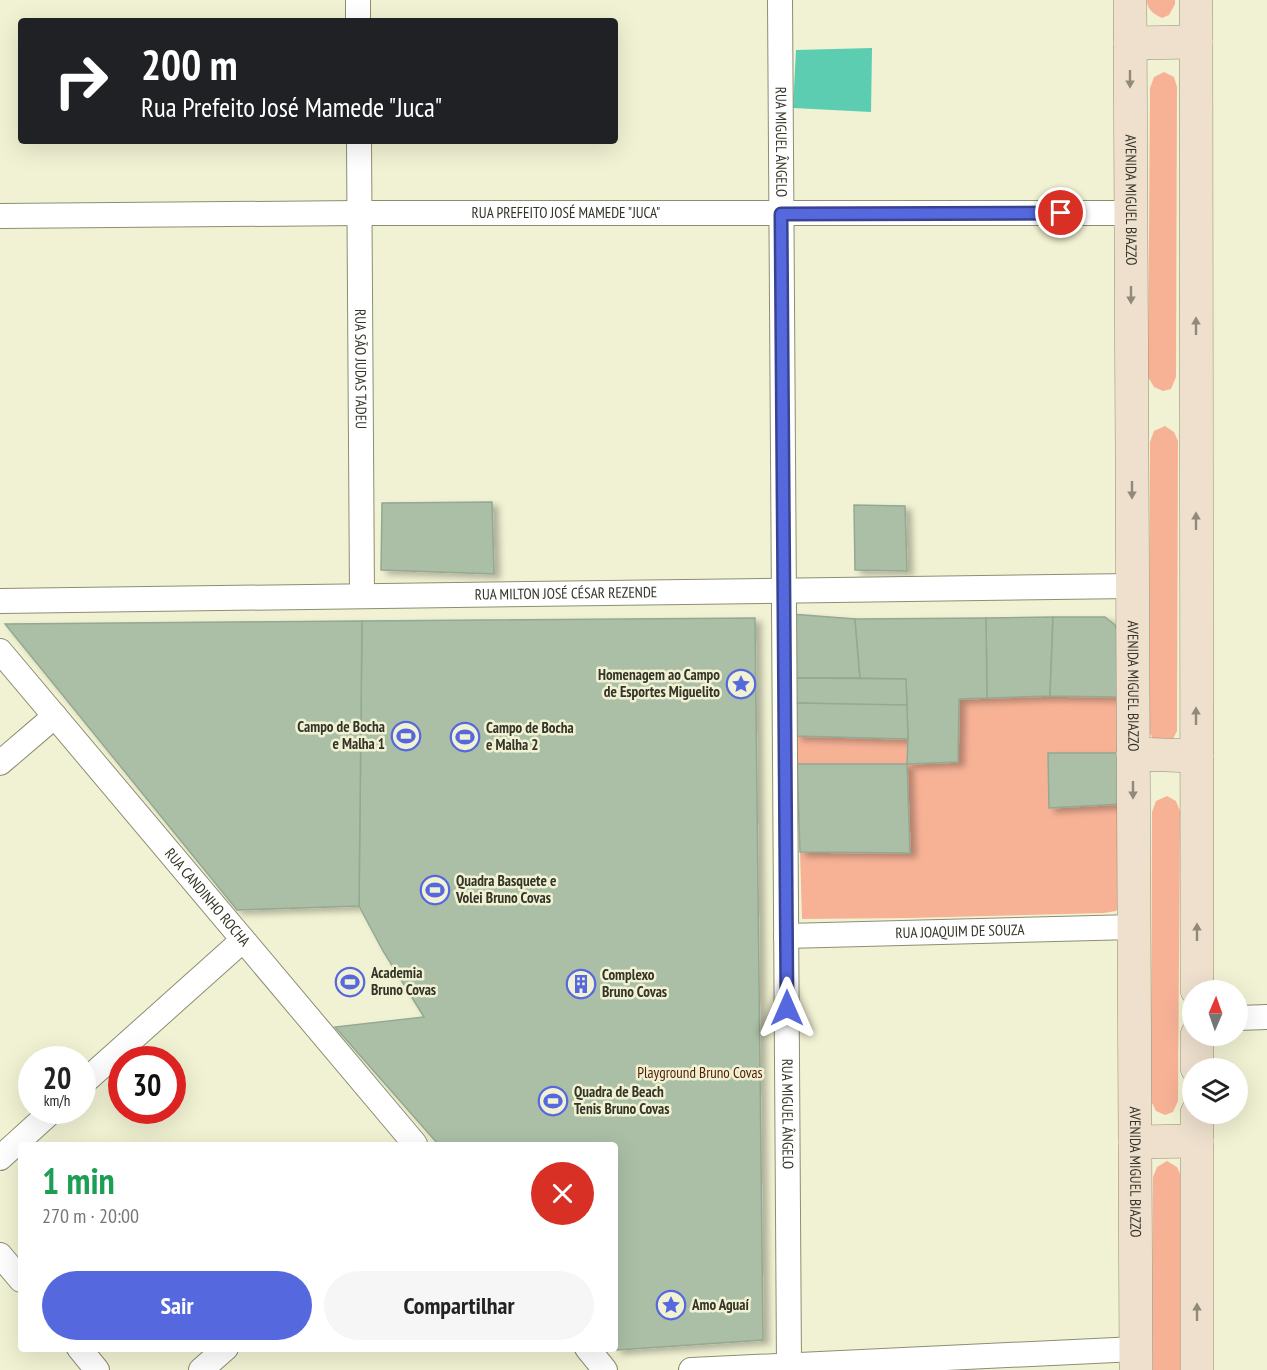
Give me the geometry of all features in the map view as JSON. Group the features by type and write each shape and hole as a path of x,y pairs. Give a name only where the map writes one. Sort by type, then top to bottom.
{"street":[{"path":"358,0 358,18"},
{"name":"RUA MIGUEL ÂNGELO","path":"780,0 789,1365"},
{"name":"AVENIDA MIGUEL BIAZZO","path":"1130,0 1135,1142 1131,1356"},
{"path":"1196,0 1197,980"},
{"path":"1130,43 1196,42"},
{"name":"RUA SÃO JUDAS TADEU","path":"359,144 362,596"},
{"name":"RUA PREFEITO JOSÉ MAMEDE \"JUCA\"","path":"0,216 359,213 1131,213"},
{"name":"RUA MILTON JOSÉ CÉSAR REZENDE","path":"0,601 1132,586"},
{"name":"RUA CANDINHO ROCHA","path":"0,651 413,1142"},
{"path":"0,763 55,716"},
{"path":"1133,754 1197,756"},
{"name":"RUA JOAQUIM DE SOUZA","path":"786,936 1134,927"},
{"path":"96,1071 243,940"},
{"path":"1248,1018 1267,1017"},
{"path":"0,1158 38,1124"},
{"path":"1135,1142 1197,1127 1197,1370"},
{"path":"0,1256 18,1277"},
{"path":"82,1352 98,1370"},
{"path":"201,1370 221,1352"},
{"path":"590,1352 605,1370"},
{"path":"691,1370 789,1365 836,1367 1131,1356"},
{"path":"1100,1370 1131,1356"}],"shaded area":[{"path":"1147,0 1175,0 1175,4 1169,15 1162,18 1150,9"},
{"path":"1164,72 1174,77 1177,87 1176,377 1171,389 1163,391 1154,387 1148,377 1150,88 1154,77"},
{"path":"1165,426 1174,432 1178,441 1177,731 1171,743 1154,741 1149,731 1150,442 1154,431"},
{"path":"1050,696 1118,697 1121,753 1048,753 1049,808 1121,804 1123,898 1116,911 802,919 800,852 910,853 907,764 797,764 796,736 908,739 908,764 957,762 959,699"},
{"path":"1167,796 1176,801 1180,811 1178,1101 1173,1112 1165,1115 1156,1111 1151,1101 1152,812 1156,801"},
{"path":"1167,1161 1177,1167 1181,1176 1180,1370 1152,1370 1153,1177 1157,1167"}],"water":[{"path":"872,48 871,112 793,108 796,50"}],"building":[{"path":"492,502 494,574 381,570 382,503"},
{"path":"854,505 905,506 907,571 855,570"},
{"path":"791,614 855,619 860,678 796,678"},
{"path":"1053,617 1050,696 987,698 986,618"},
{"path":"1053,617 1105,617 1115,625 1120,637 1118,697 1050,696"},
{"name":"Complexo Bruno Covas","path":"755,618 763,1340 618,1350 618,1142 436,1142 335,1027 424,1017 383,951 359,906 362,621"},
{"path":"986,618 987,698 959,699 958,762 907,764 906,679 860,678 855,619"},
{"path":"362,621 359,906 237,910 5,624"},
{"path":"796,678 906,679 907,705 796,703"},
{"path":"796,703 907,705 908,739 796,736"},
{"path":"1048,753 1121,753 1121,804 1049,808"},
{"path":"797,764 907,764 910,853 800,852"}],"place":[{"name":"Homenagem ao Campo de Esportes Miguelito","path":"741,684"},
{"name":"Campo de Bocha e Malha 1","path":"406,736"},
{"name":"Campo de Bocha e Malha 2","path":"465,737"},
{"name":"Quadra Basquete e Volei Bruno Covas","path":"435,890"},
{"name":"Academia Bruno Covas","path":"350,982"},
{"name":"Complexo Bruno Covas","path":"581,984"},
{"name":"Quadra de Beach Tenis Bruno Covas","path":"553,1101"},
{"name":"Amo Aguaí","path":"671,1305"}],"route":[{"path":"787,1008 781,214 1061,213"}],"park label":[{"name":"Playground Bruno Covas","path":"700,1073"}]}
